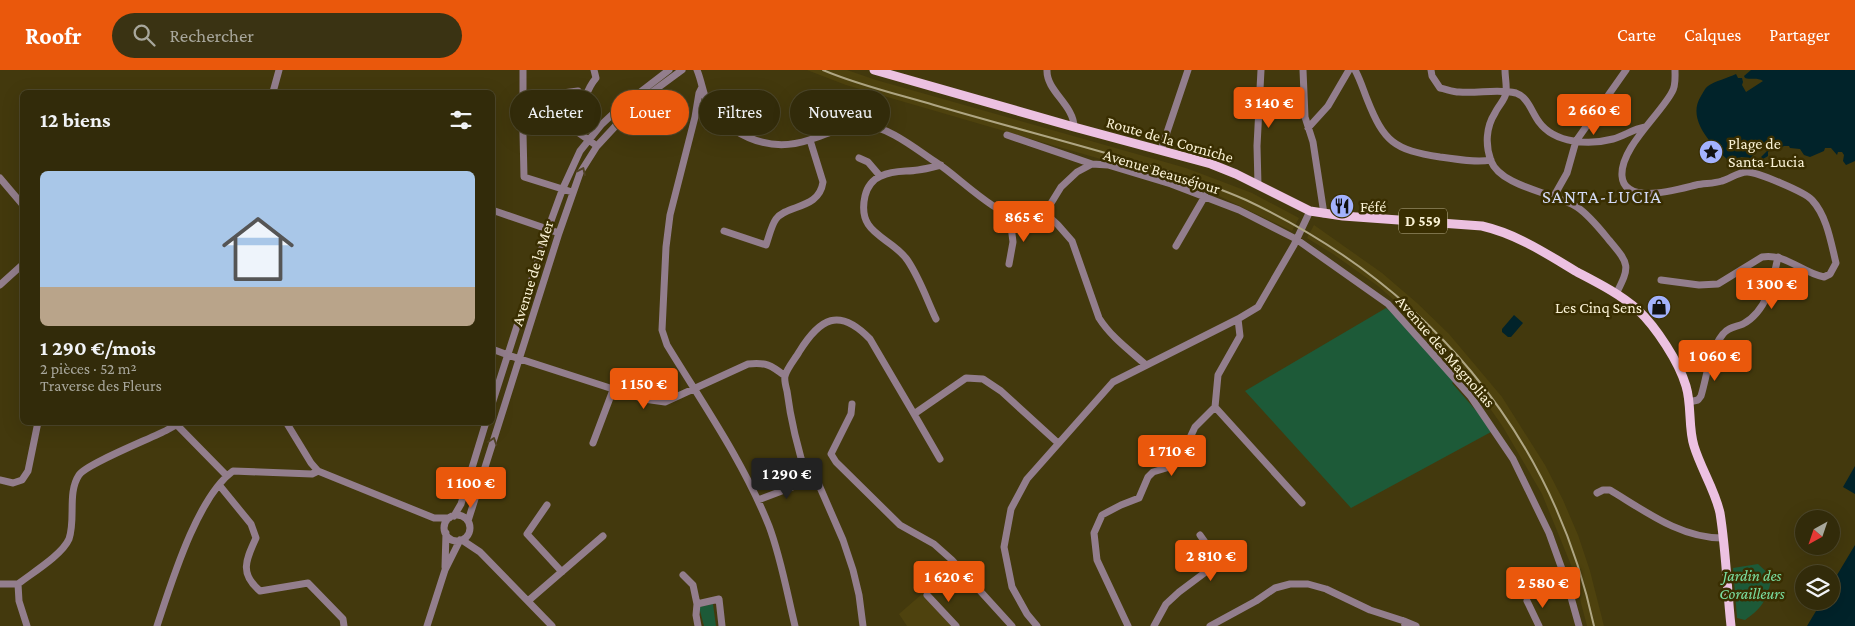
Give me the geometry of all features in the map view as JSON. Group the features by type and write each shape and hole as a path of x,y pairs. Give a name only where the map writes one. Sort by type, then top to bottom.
{"main road":[{"name":"Route de la Corniche","path":"874,70 1211,164 1258,185 1309,214 1482,226 1496,229 1518,238 1616,294 1638,311 1653,328 1678,368 1686,386 1689,402 1690,430 1694,447 1720,512 1731,626"}],"street":[{"path":"274,90 279,70"},
{"path":"523,70 524,90"},
{"path":"594,70 596,78 583,105 576,131 597,146"},
{"name":"Avenue de la Mer","path":"495,395 548,229 563,188 580,151 616,110 669,70"},
{"name":"Avenue de la Mer","path":"468,521 471,506 520,360 572,192 584,165 597,146 644,98 682,70"},
{"path":"697,70 703,90"},
{"path":"1047,70 1048,78 1074,121 1074,127"},
{"path":"1161,150 1188,70"},
{"path":"1258,185 1257,146 1262,70"},
{"path":"1303,70 1305,117 1312,142 1324,214"},
{"path":"1308,128 1328,106 1349,70"},
{"path":"1355,70 1376,122 1395,144 1404,149 1454,159 1491,160"},
{"path":"1431,70 1432,76 1440,88 1459,92 1488,90 1507,92 1523,97 1540,123 1559,137 1593,143 1645,127"},
{"path":"1505,70 1507,92 1490,123 1487,138 1491,160 1504,176 1514,182 1554,196 1578,208 1601,231 1624,258 1627,266 1616,294"},
{"path":"1554,196 1567,173 1576,141 1626,70"},
{"path":"1661,280 1699,285 1718,284 1762,257 1770,256 1778,257 1824,277 1830,274 1836,263 1830,237 1820,211 1812,199 1803,193 1757,173 1746,172 1723,181 1662,193 1635,192 1624,183 1622,176 1628,154 1645,127 1673,92 1675,70"},
{"path":"702,87 670,215 666,247 662,330 667,345 733,452 758,500 770,528 780,562 795,626"},
{"path":"695,117 699,114"},
{"path":"742,135 765,144 789,145 854,125 870,125 888,132 941,165 992,205 1022,218 1045,213 1058,224 1072,241 1100,318 1104,324 1112,334 1146,364"},
{"path":"522,135 524,178 572,192"},
{"path":"1008,135 1092,164"},
{"path":"724,231 766,245 775,220 781,215 804,205 818,194 823,182 810,140"},
{"path":"859,158 868,162 880,176"},
{"name":"Avenue Beauséjour","path":"1045,213 1069,179 1092,164 1108,166 1205,196 1297,237"},
{"path":"936,319 907,259 876,235 867,223 864,198 873,181 880,176 898,171 918,171 941,165"},
{"path":"0,178 20,202"},
{"path":"1176,246 1205,196"},
{"path":"495,211 559,233"},
{"path":"1037,626 1027,614 1012,587 1004,547 1011,509 1027,479 1113,382 1258,307 1309,214"},
{"path":"1008,264 1013,242 1011,226 1014,216"},
{"name":"Avenue des Magnolias","path":"1297,237 1388,304 1483,413 1513,459 1549,533 1567,583 1579,626"},
{"path":"1689,402 1698,400 1701,396 1708,368 1722,335 1727,330 1744,323 1756,314 1766,300 1778,257"},
{"path":"0,285 20,267"},
{"path":"1128,626 1097,560 1094,533 1102,516 1121,505 1139,498 1148,476 1153,472 1173,466 1180,459 1195,428 1215,407 1218,375 1240,336 1238,319"},
{"path":"808,481 794,435 785,376 810,334 822,324 834,320 849,321 860,328 870,339 940,459"},
{"path":"495,350 613,390 644,399 665,402 748,364 761,362 772,366 785,376"},
{"path":"914,414 966,378 983,378 1001,391 1058,443"},
{"path":"594,443 613,390"},
{"path":"852,404 851,414 831,454 836,462 900,525 934,544 952,560 1012,626"},
{"path":"1215,407 1302,503"},
{"path":"0,480 13,483 22,480 28,470 37,425"},
{"path":"0,584 18,584 62,550 69,538 73,492 79,474 102,460 173,425"},
{"path":"176,425 227,476"},
{"path":"288,425 318,471 434,518 462,516 468,521 469,532 480,552"},
{"path":"445,570 445,530 461,504 485,425"},
{"path":"157,626 197,519 209,498 227,476 234,471 312,474 318,471"},
{"path":"758,500 808,481 819,484 843,540 859,595 863,626"},
{"path":"220,486 251,524 256,538 249,553 246,570 249,581 260,591 308,583 342,619 344,626"},
{"path":"1597,494 1603,490 1610,490 1668,525 1710,538 1722,538"},
{"path":"547,505 527,534 562,572"},
{"path":"434,518 452,539 461,540 480,552 552,626"},
{"path":"427,626 445,570 461,540 469,532"},
{"path":"1154,626 1166,604 1219,562 1200,535"},
{"path":"528,600 603,536"},
{"path":"683,575 693,585 697,604 698,626"},
{"path":"18,584 19,601 27,626"},
{"path":"1210,626 1256,601 1275,588 1290,584 1308,584 1326,589 1404,624 1416,626"},
{"path":"927,595 956,626"},
{"path":"697,604 719,599 722,626"},
{"path":"1527,601 1539,626"}],"shaded area":[{"path":"807,70 847,70 876,80 1186,168 1252,193 1299,218 1292,231 1215,194 890,98 890,90 863,90"},
{"path":"1314,225 1382,273 1417,303 1449,334 1502,397 1545,465 1563,500 1578,535 1590,571 1604,626 1587,626 1571,565 1542,494 1503,427 1454,357 1422,325 1378,286 1307,238"},
{"path":"922,594 952,626 907,626 899,614"}],"green space":[{"path":"1386,308 1396,316 1454,381 1452,383 1479,414 1491,432 1351,508 1245,391"},
{"name":"Jardin des Corailleurs","path":"1758,564 1772,577 1764,602 1757,611 1745,620 1737,618 1733,568"},
{"path":"713,604 716,626 704,626 699,607"}],"water":[{"path":"1751,70 1855,70 1855,161 1846,165 1843,161 1844,155 1842,152 1838,152 1837,155 1831,148 1825,148 1824,151 1810,157 1804,155 1800,149 1790,148 1789,146 1779,149 1773,147 1768,152 1768,156 1763,159 1761,157 1768,147 1760,145 1756,153 1750,158 1741,157 1732,164 1704,133 1699,124 1697,105 1708,86 1736,74 1738,78 1742,78 1742,85 1746,92 1763,81 1745,78 1744,76"},
{"path":"1514,315 1523,323 1511,337 1508,337 1502,332 1502,329"},
{"path":"1855,466 1855,494 1843,487"},
{"path":"1855,545 1855,626 1807,626 1817,610 1840,610 1840,570"}],"railway":[{"path":"823,70 878,89 1132,161 1215,187 1246,200 1311,234 1370,275 1424,321 1471,372 1513,428 1547,489 1574,555 1594,626"}],"place":[{"name":"Plage de Santa-Lucia","path":"1711,152"},
{"name":"Féfé","path":"1342,206"},
{"name":"Les Cinq Sens","path":"1659,307"}],"district":[{"name":"SANTA-LUCIA","path":"1602,196"}]}
